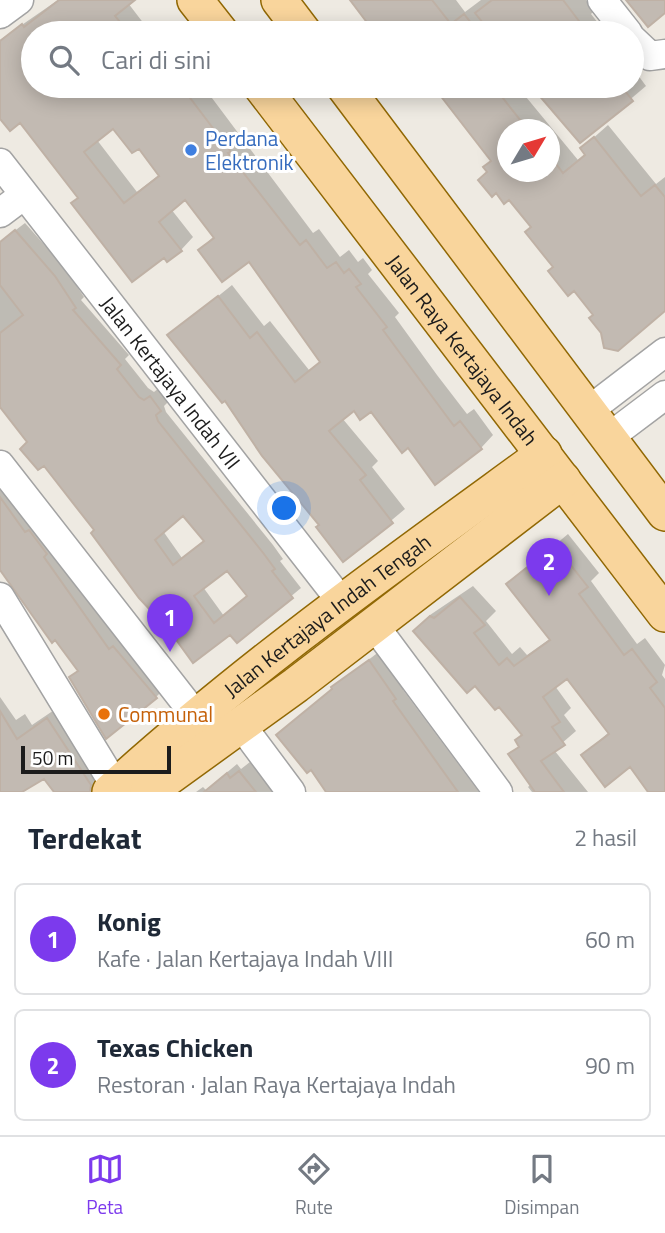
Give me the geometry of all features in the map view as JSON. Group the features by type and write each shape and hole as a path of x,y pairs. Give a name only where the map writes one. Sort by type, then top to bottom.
{"main road":[{"path":"195,0 212,21"},
{"path":"279,0 295,21"},
{"name":"Jalan Raya Kertajaya Indah","path":"270,98 665,614"},
{"path":"353,98 665,513"},
{"name":"Jalan Kertajaya Indah Tengah","path":"140,779 196,716 341,601 478,502 553,467"},
{"name":"Jalan Kertajaya Indah Tengah","path":"140,779 241,725 374,625 499,529 553,467"},
{"path":"478,502 499,529"}],"street":[{"path":"0,14 19,0"},
{"path":"602,0 619,21"},
{"name":"Jalan Kertajaya Indah VII","path":"0,163 341,601"},
{"path":"0,213 24,195"},
{"path":"588,411 665,352"},
{"path":"608,439 665,395"},
{"path":"0,465 196,716"},
{"path":"0,597 140,779"},
{"path":"374,625 498,792"},
{"path":"241,725 290,792"}],"building":[{"path":"59,0 135,0 115,16 119,21 32,21"},
{"path":"350,0 432,0 449,21 366,21"},
{"path":"492,0 563,0 579,21 481,21 475,13"},
{"path":"626,0 665,0 665,13 648,27"},
{"path":"464,14 470,21 455,21"},
{"path":"21,25 21,98 190,98 231,152 228,153 300,245 306,240 327,268 336,262 344,273 349,269 361,284 356,287 387,327 383,330 425,387 454,426 460,421 482,449 435,485 408,448 402,453 371,412 360,420 354,411 329,431 366,475 360,480 393,523 343,562 316,527 319,525 262,456 225,401 222,403 167,335 218,296 250,338 257,332 295,382 320,362 249,262 222,282 198,250 214,238 185,200 159,222 182,251 167,262 164,258 132,282 71,203 78,198 20,123 10,131 0,119 0,41","holes":["113,129 132,153 139,149 159,176 124,203 84,152"]},
{"path":"442,98 503,98 519,119 497,119 497,182 560,182 560,169 563,173 585,155 580,148 594,137 641,196 655,185 665,197 665,311 618,351 604,348 601,333 589,318 593,315 574,291 568,296 548,271 553,267 525,232 531,227 509,200 504,204 496,193 492,197 478,180 487,172 483,167 491,161"},
{"path":"541,98 631,98 633,101 580,143"},
{"path":"15,230 55,276 76,308 73,310 121,365 117,369 139,397 144,400 150,396 161,411 156,415 158,421 264,554 275,569 272,571 293,598 237,643 230,635 193,663 169,630 139,598 91,533 94,530 44,466 38,470 20,449 27,442 0,407 0,333 23,315 0,285 0,242","holes":["183,516 204,541 173,565 155,540","227,571 247,596 214,623 194,596"]},
{"path":"0,497 25,532 29,530 47,554 44,557 109,649 113,646 157,698 106,739 69,677 78,671 55,640 52,643 0,570"},
{"path":"555,545 588,587 579,594 624,655 632,649 657,682 650,688 665,708 665,792 648,792 630,767 605,787 581,755 609,734 567,679 543,697 560,722 552,727 565,745 541,761 564,792 535,792 508,754 519,747 515,740 522,735 499,707 495,710 475,686 467,693 413,631 430,616 434,618 460,597 485,625 474,633 499,665 507,658 514,666 550,640 506,584"},
{"path":"369,660 396,699 393,701 458,792 326,792 311,770 307,773 276,735 332,689 331,687"},
{"path":"0,711 17,739 47,718 91,785 90,792 54,792 44,779 22,792 0,792"},
{"path":"239,771 256,792 204,792 227,773 230,778"}],"place":[{"name":"Perdana Elektronik","path":"191,150"},
{"name":"Texas Chicken","path":"549,596"},
{"name":"Konig","path":"170,652"},
{"name":"Communal","path":"104,714"}]}
